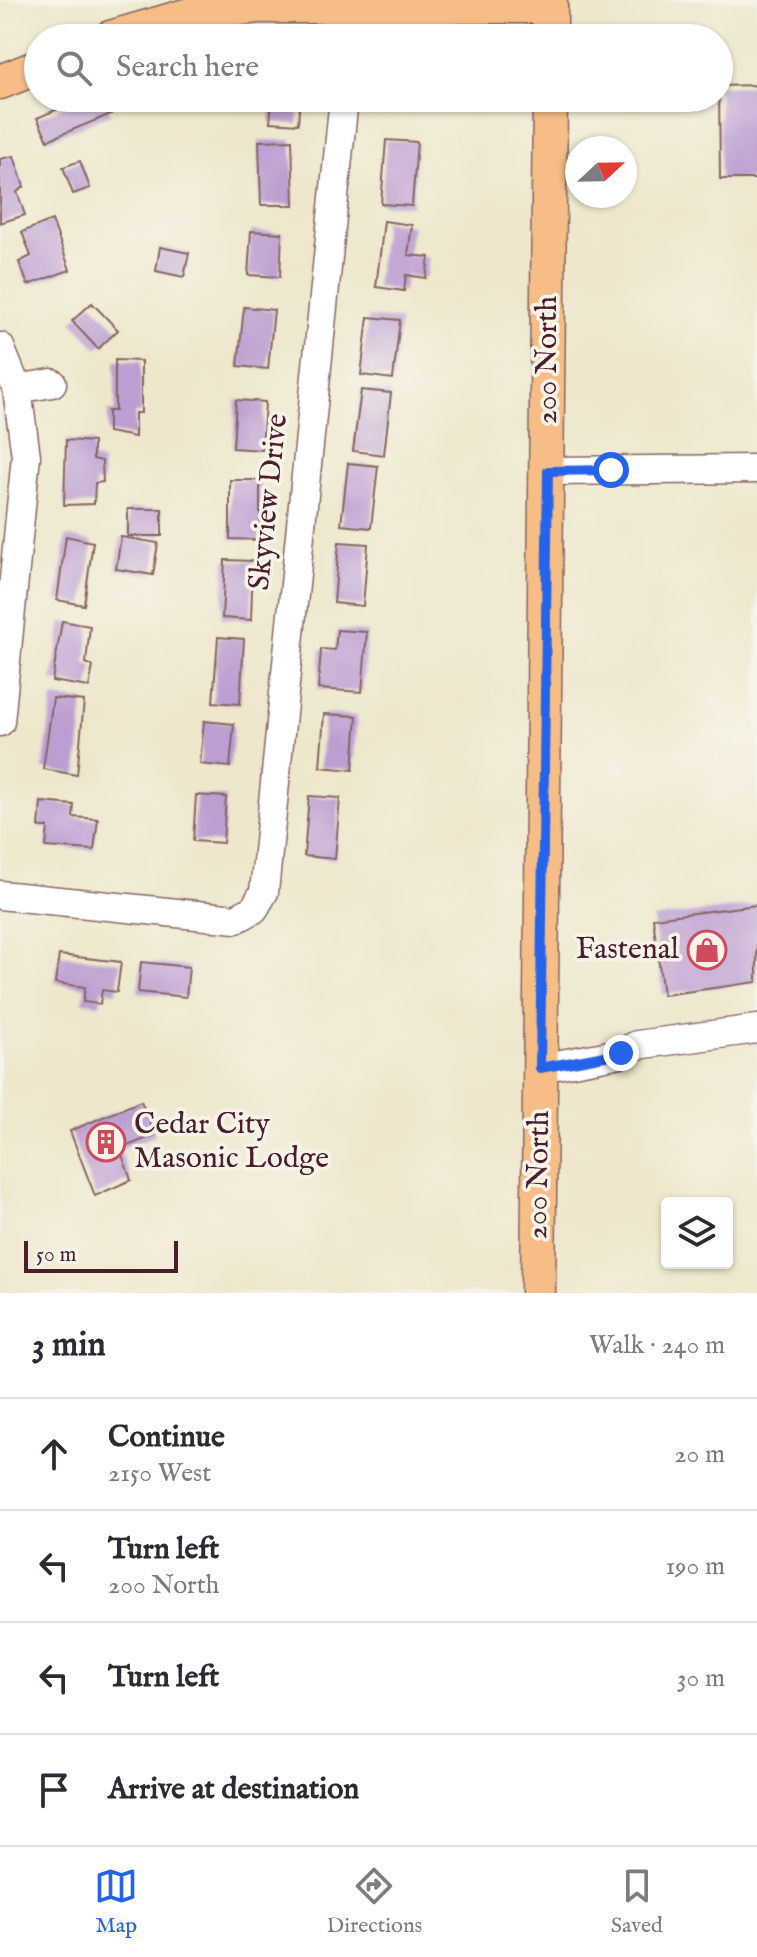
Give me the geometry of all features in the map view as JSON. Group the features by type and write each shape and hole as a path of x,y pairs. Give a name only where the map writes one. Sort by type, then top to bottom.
{"main road":[{"path":"158,24 196,13 258,6 352,22 550,15"},
{"path":"0,82 24,73"},
{"name":"200 North","path":"538,1293 550,112"}],"street":[{"name":"Skyview Drive","path":"0,895 236,919 254,909 264,892 343,112"},
{"path":"0,347 17,389 26,456 0,722"},
{"path":"17,389 52,383"},
{"path":"548,471 757,469"},
{"path":"540,1068 621,1053 637,1045 757,1029"}],"building":[{"path":"757,85 757,179 720,179 719,112 733,112 733,86"},
{"path":"51,112 111,114 48,140 37,118"},
{"path":"271,112 299,112 298,124 270,122"},
{"path":"292,140 294,205 261,205 259,141"},
{"path":"386,140 417,142 412,206 381,204"},
{"path":"14,156 24,187 17,192 25,215 0,223 0,159"},
{"path":"80,161 90,188 73,194 63,167"},
{"path":"52,220 70,270 28,285 19,262 31,256 22,232"},
{"path":"384,221 412,225 408,255 429,257 426,278 406,275 404,291 376,287"},
{"path":"251,231 282,233 280,277 248,275"},
{"path":"160,247 189,253 184,277 156,271"},
{"path":"92,303 118,330 98,349 72,321"},
{"path":"244,307 274,310 268,369 238,366"},
{"path":"368,317 400,320 393,379 361,375"},
{"path":"115,360 141,361 141,413 135,413 135,437 108,432 108,411 115,411"},
{"path":"361,390 391,393 384,455 353,451"},
{"path":"236,400 265,402 262,450 233,448"},
{"path":"66,440 93,442 93,459 102,461 103,482 95,483 94,504 64,505"},
{"path":"348,463 378,466 371,528 341,525"},
{"path":"230,480 260,480 260,540 230,539"},
{"path":"128,509 162,509 162,536 128,536"},
{"path":"66,536 93,542 84,605 57,600"},
{"path":"121,537 158,543 153,575 116,569"},
{"path":"339,542 368,544 363,606 334,603"},
{"path":"225,560 253,561 251,620 222,618"},
{"path":"62,621 90,626 86,663 93,666 89,687 52,681"},
{"path":"337,630 367,632 362,692 318,689 321,649 335,650"},
{"path":"218,637 244,639 240,704 213,702"},
{"path":"53,698 84,701 77,775 43,769"},
{"path":"324,714 357,716 353,770 320,767"},
{"path":"204,721 234,724 230,767 200,764"},
{"path":"196,795 226,797 223,843 193,841"},
{"path":"309,796 340,798 335,859 304,856"},
{"path":"41,802 74,805 73,817 98,819 94,850 46,847 48,827 39,827"},
{"name":"Fastenal","path":"757,905 757,982 663,995 653,918"},
{"path":"59,955 121,962 117,992 102,990 100,1004 83,1002 85,987 55,983"},
{"path":"141,962 189,967 186,997 138,992"},
{"name":"Cedar City Masonic Lodge","path":"141,1101 155,1135 120,1149 131,1180 95,1196 70,1131"}],"place":[{"name":"Fastenal","path":"707,950"},
{"name":"Cedar City Masonic Lodge","path":"106,1142"}],"route":[{"path":"611,470 548,471 540,1068 621,1053"}]}
